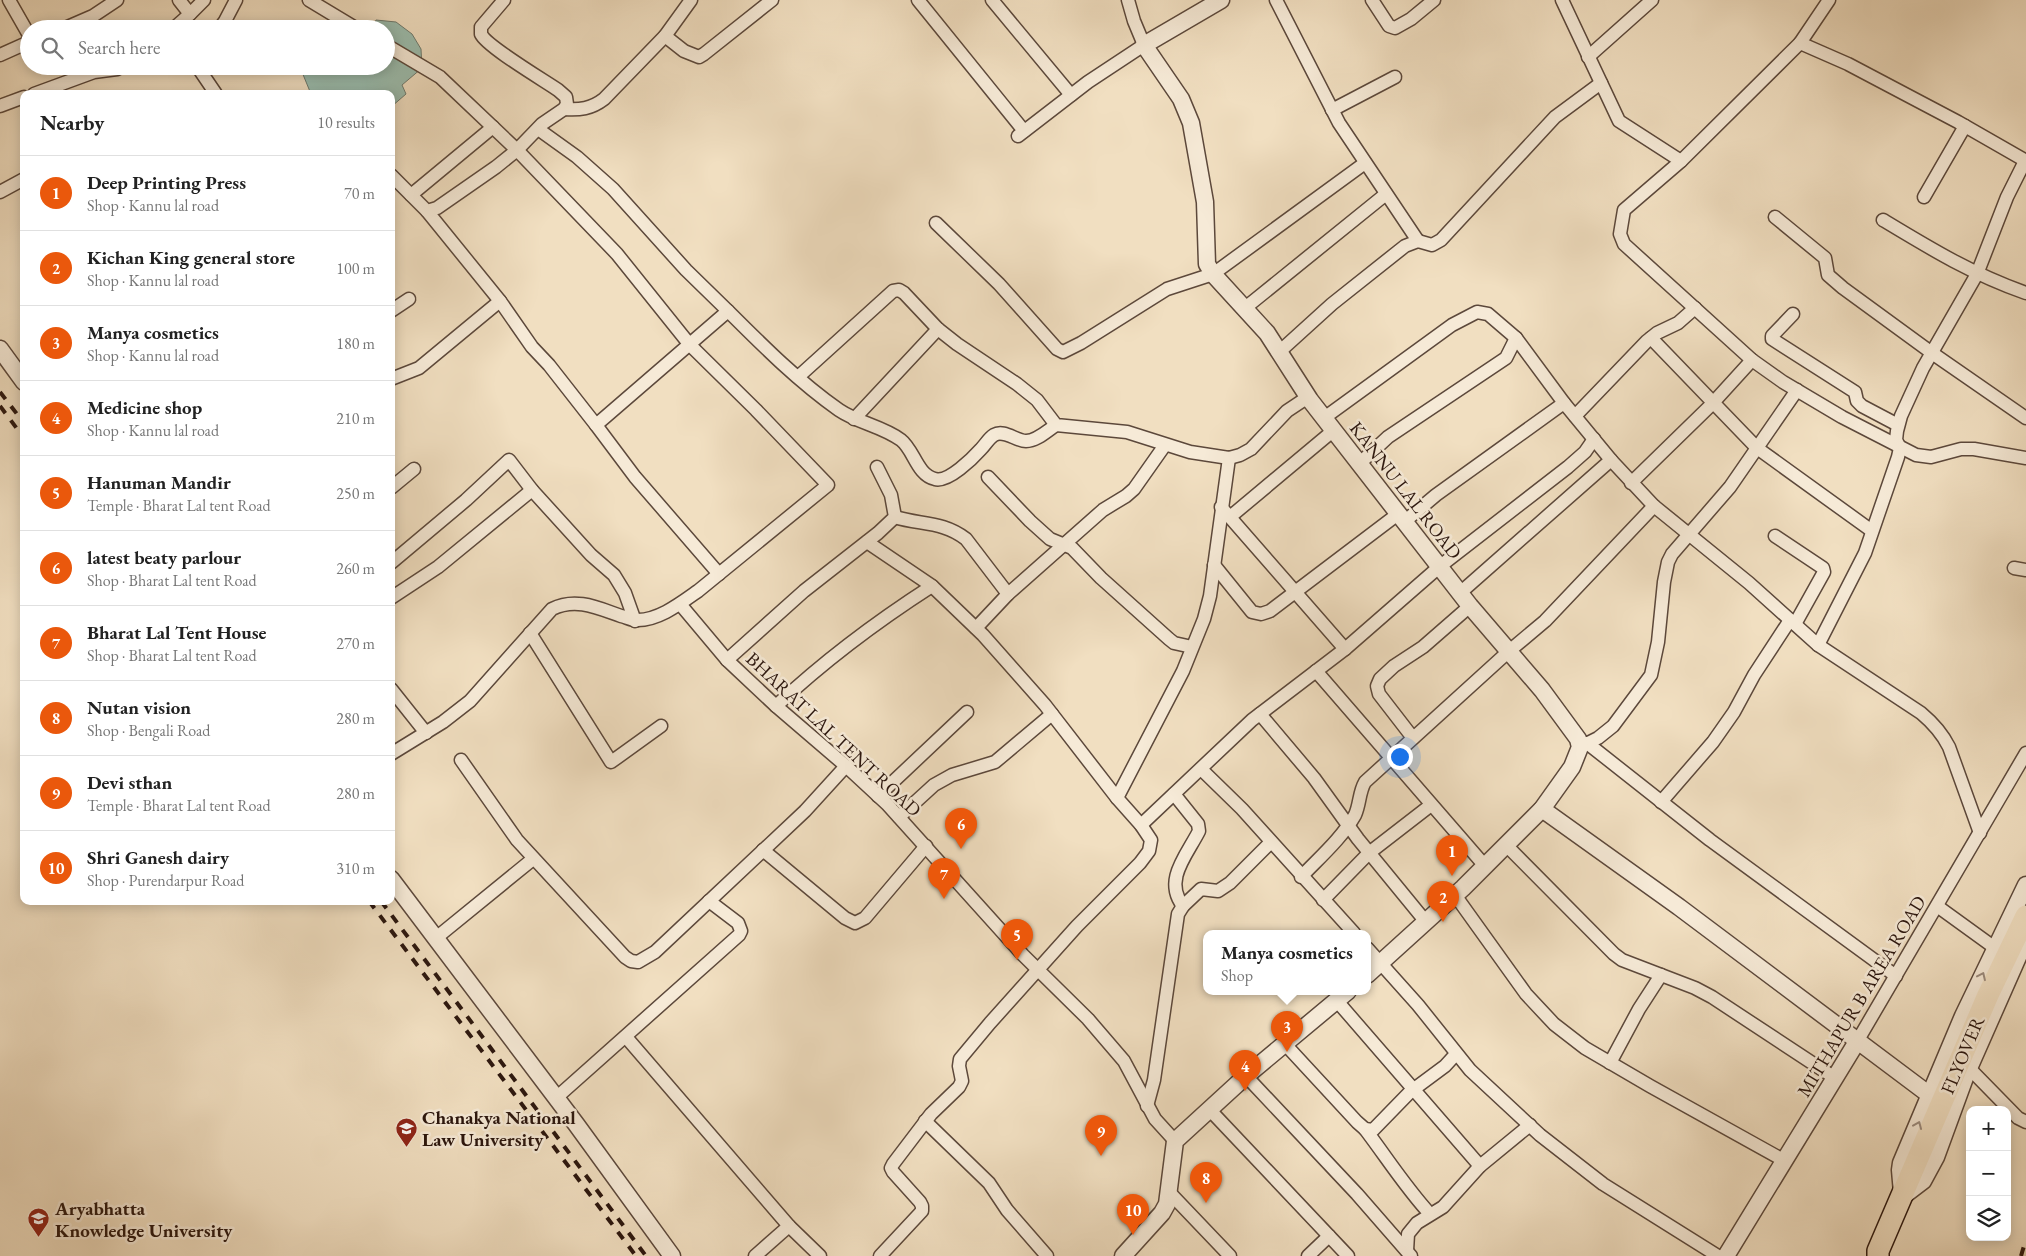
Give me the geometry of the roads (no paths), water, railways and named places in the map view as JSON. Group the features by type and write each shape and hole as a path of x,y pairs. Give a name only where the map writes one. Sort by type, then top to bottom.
{"highway":[{"name":"FLYOVER","path":"1876,1254 1988,995 2026,916"}],"street":[{"path":"9,0 20,20"},
{"path":"84,20 117,0"},
{"path":"179,0 190,14"},
{"path":"183,20 204,0"},
{"path":"226,20 236,0"},
{"path":"308,0 342,20"},
{"path":"427,210 437,208 496,167 538,129 564,109 567,104 566,97 558,90 485,40 481,34 481,27 504,0"},
{"path":"564,109 587,108 596,105 665,36 692,0"},
{"path":"665,36 684,51 699,57 772,0"},
{"path":"918,0 1021,134 1107,69 1221,0"},
{"path":"992,0 1071,95"},
{"path":"1128,0 1144,45"},
{"path":"1276,0 1332,110 1418,241"},
{"path":"1372,0 1389,26 1395,28 1411,19 1434,0"},
{"path":"1562,0 1619,120 1681,161"},
{"path":"1829,0 1800,43 1681,161 1624,210 1620,234 1624,244 1752,360 1797,390 1900,448 1923,457 1961,448 1986,450 2026,458"},
{"path":"1588,57 1644,3"},
{"path":"1800,43 1831,55 1965,126 2026,161 2007,197 1977,274 1932,353 1898,426 1896,440 1900,448 1898,457 1865,553 1818,645"},
{"name":"KANNU LAL ROAD","path":"1144,45 1182,99 1191,123 1205,202 1206,264 1212,274 1267,333 1278,353 1308,397 1359,464 1583,745"},
{"path":"0,55 20,46"},
{"path":"395,50 440,77 517,150 616,254 690,346 828,484 680,604 649,618 635,620 581,603 571,602 552,609 481,690 454,714 395,752"},
{"path":"45,90 86,75"},
{"path":"203,75 213,90"},
{"path":"1332,110 1395,77"},
{"path":"1278,353 1332,304 1405,246 1418,241 1432,245 1440,240 1555,117 1601,83"},
{"path":"0,106 20,98"},
{"path":"1924,197 1965,126"},
{"path":"411,195 493,127"},
{"path":"538,129 576,157 613,189 677,261 798,377 838,410 897,438 905,444 926,475 935,480 942,480 974,457 991,436 997,434 1027,441 1040,436 1056,425 1127,432 1165,445 1209,456 1229,458 1251,449 1287,411 1308,397"},
{"path":"936,223 999,284 1056,349 1063,352 1167,289 1212,274 1365,163"},
{"path":"395,179 427,210 500,301 532,348 549,365 635,477 719,574"},
{"path":"0,192 20,181"},
{"path":"1244,308 1386,194"},
{"path":"1774,216 1825,258 1828,275 1932,353 2026,418"},
{"path":"1883,220 1933,251 1977,274 2026,293"},
{"path":"798,377 893,291 899,290 904,292 938,329 1028,392 1046,410 1056,425"},
{"path":"395,308 409,299"},
{"path":"395,377 426,363 500,301"},
{"path":"1575,416 1651,338 1657,333 1678,324 1695,308"},
{"path":"596,426 728,311"},
{"path":"1230,517 1329,424 1432,339 1452,325 1477,312 1488,314 1516,338 1564,403 1631,483 1654,506 1749,583 1818,645 1921,713 1940,731 1949,747 1980,833"},
{"path":"1793,314 1772,336 1772,339 1855,392 1857,401 1862,406 1898,426"},
{"path":"854,419 938,329"},
{"path":"1359,464 1388,437 1506,358 1516,338"},
{"path":"1651,338 1757,448 1872,531"},
{"path":"0,349 20,376"},
{"path":"1631,483 1714,402 1752,360"},
{"path":"1371,971 1455,895 1542,809 1572,767 1583,745 1613,726 1651,674 1656,661 1664,582 1668,562 1672,554 1730,487 1797,390"},
{"path":"1214,565 1252,612 1261,614 1270,611 1401,518 1436,496 1564,403"},
{"path":"1141,825 1233,737 1345,649 1439,566 1568,467 1585,452 1594,439"},
{"path":"976,628 1008,594 1063,545 1103,510 1134,489 1165,445"},
{"path":"1117,798 1183,671 1207,608 1229,458"},
{"path":"395,561 466,500 509,460 532,490 592,555 614,575 625,593 635,620"},
{"path":"1413,738 1379,694 1377,686 1380,679 1394,666 1423,647 1465,599 1611,460"},
{"path":"877,467 891,495 895,517"},
{"path":"395,485 414,469"},
{"path":"988,477 1050,539 1077,552 1100,578 1169,639 1192,647"},
{"path":"395,595 438,567 532,490"},
{"path":"1301,877 1355,815 1361,789 1365,782 1508,652 1545,621 1654,506"},
{"path":"1221,507 1345,649"},
{"path":"895,517 910,522 937,524 957,532 966,539 1008,594"},
{"path":"728,660 804,591 867,542 895,517"},
{"path":"1661,802 1709,747 1734,712 1754,675 1793,622 1824,572 1822,568 1775,536"},
{"path":"867,542 932,586 976,628 1021,676 1117,798 1141,825 1150,840 1149,851 1038,970 960,1059 958,1066 962,1081 959,1087 925,1121 891,1168 892,1172 920,1202 922,1211 880,1256"},
{"path":"776,706 868,628 932,586"},
{"name":"BHARAT LAL TENT ROAD","path":"680,604 728,660 776,706 878,796 926,846 998,929 1088,1019 1117,1052 1131,1072 1147,1106 1161,1128 1175,1141"},
{"path":"530,633 610,762 661,726"},
{"path":"1316,671 1390,759 1485,866"},
{"path":"395,694 426,733"},
{"path":"878,796 967,712"},
{"path":"898,817 934,785 952,775 995,762 1052,714"},
{"path":"1260,714 1314,778 1348,825 1426,922"},
{"path":"1583,745 1896,976"},
{"name":"MITHAPUR B AREA ROAD","path":"1726,1256 1836,1078 2026,753"},
{"path":"461,760 517,840 631,961 638,962 655,952 805,811 846,766"},
{"path":"1201,769 1242,809 1301,877 1351,930"},
{"path":"1174,794 1198,824 1199,831 1177,873 1174,888 1177,898 1183,906"},
{"path":"1323,900 1369,852 1431,805"},
{"path":"1542,809 1679,907 1930,1096"},
{"path":"1147,1106 1154,1080 1176,924 1183,906 1201,889 1218,891 1223,888 1271,842"},
{"path":"1506,845 1622,960 1695,988 1712,997 1836,1078"},
{"path":"763,850 844,918 855,923 865,918 926,846"},
{"path":"436,938 533,858"},
{"path":"395,884 672,1256"},
{"path":"1902,1197 1901,1163 1963,1016 2026,885"},
{"path":"1455,895 1534,1004 1554,1024 1585,1048 1610,1063 1785,1161"},
{"path":"556,1098 739,935 741,931 738,923 709,901"},
{"path":"1937,906 1995,948"},
{"path":"1902,1197 1924,1181 1932,1165 1969,1068 2026,939"},
{"path":"1371,952 1470,1070 1552,1145 1596,1179 1718,1256"},
{"path":"1610,1063 1661,975"},
{"path":"1125,1255 1162,1213 1167,1204 1175,1141 1284,1043 1343,996 1413,1090 1480,1166"},
{"path":"626,1037 789,1226 820,1256"},
{"path":"1284,1043 1305,1068 1365,1129 1412,1194 1430,1214"},
{"path":"1365,1129 1373,1130 1380,1125 1413,1090 1445,1066 1456,1054"},
{"path":"1969,1068 2018,1118 2026,1122"},
{"path":"1246,1076 1357,1194 1409,1253"},
{"path":"1209,1109 1348,1256"},
{"path":"925,1121 989,1183 1007,1210 1047,1256"},
{"path":"1409,1253 1408,1234 1417,1223 1430,1214 1437,1212 1450,1201 1480,1166 1530,1125"},
{"path":"1169,1192 1230,1256"},
{"path":"755,1256 789,1226"},
{"path":"1308,1256 1329,1236"}],"railway":[{"path":"0,392 20,418"},
{"path":"0,406 20,433"},
{"path":"372,905 636,1256"},
{"path":"384,905 646,1256"},
{"path":"2021,1256 2026,1239"}],"place":[{"name":"latest beaty parlour","path":"961,849"},
{"name":"Deep Printing Press","path":"1452,876"},
{"name":"Bharat Lal Tent House","path":"944,899"},
{"name":"Kichan King general store","path":"1443,922"},
{"name":"Hanuman Mandir","path":"1017,960"},
{"name":"Manya cosmetics","path":"1287,1052"},
{"name":"Medicine shop","path":"1245,1091"},
{"name":"Chanakya National Law University","path":"406,1147"},
{"name":"Devi sthan","path":"1101,1156"},
{"name":"Nutan vision","path":"1206,1203"},
{"name":"Shri Ganesh dairy","path":"1133,1235"},
{"name":"Aryabhatta Knowledge University","path":"39,1238"}]}
